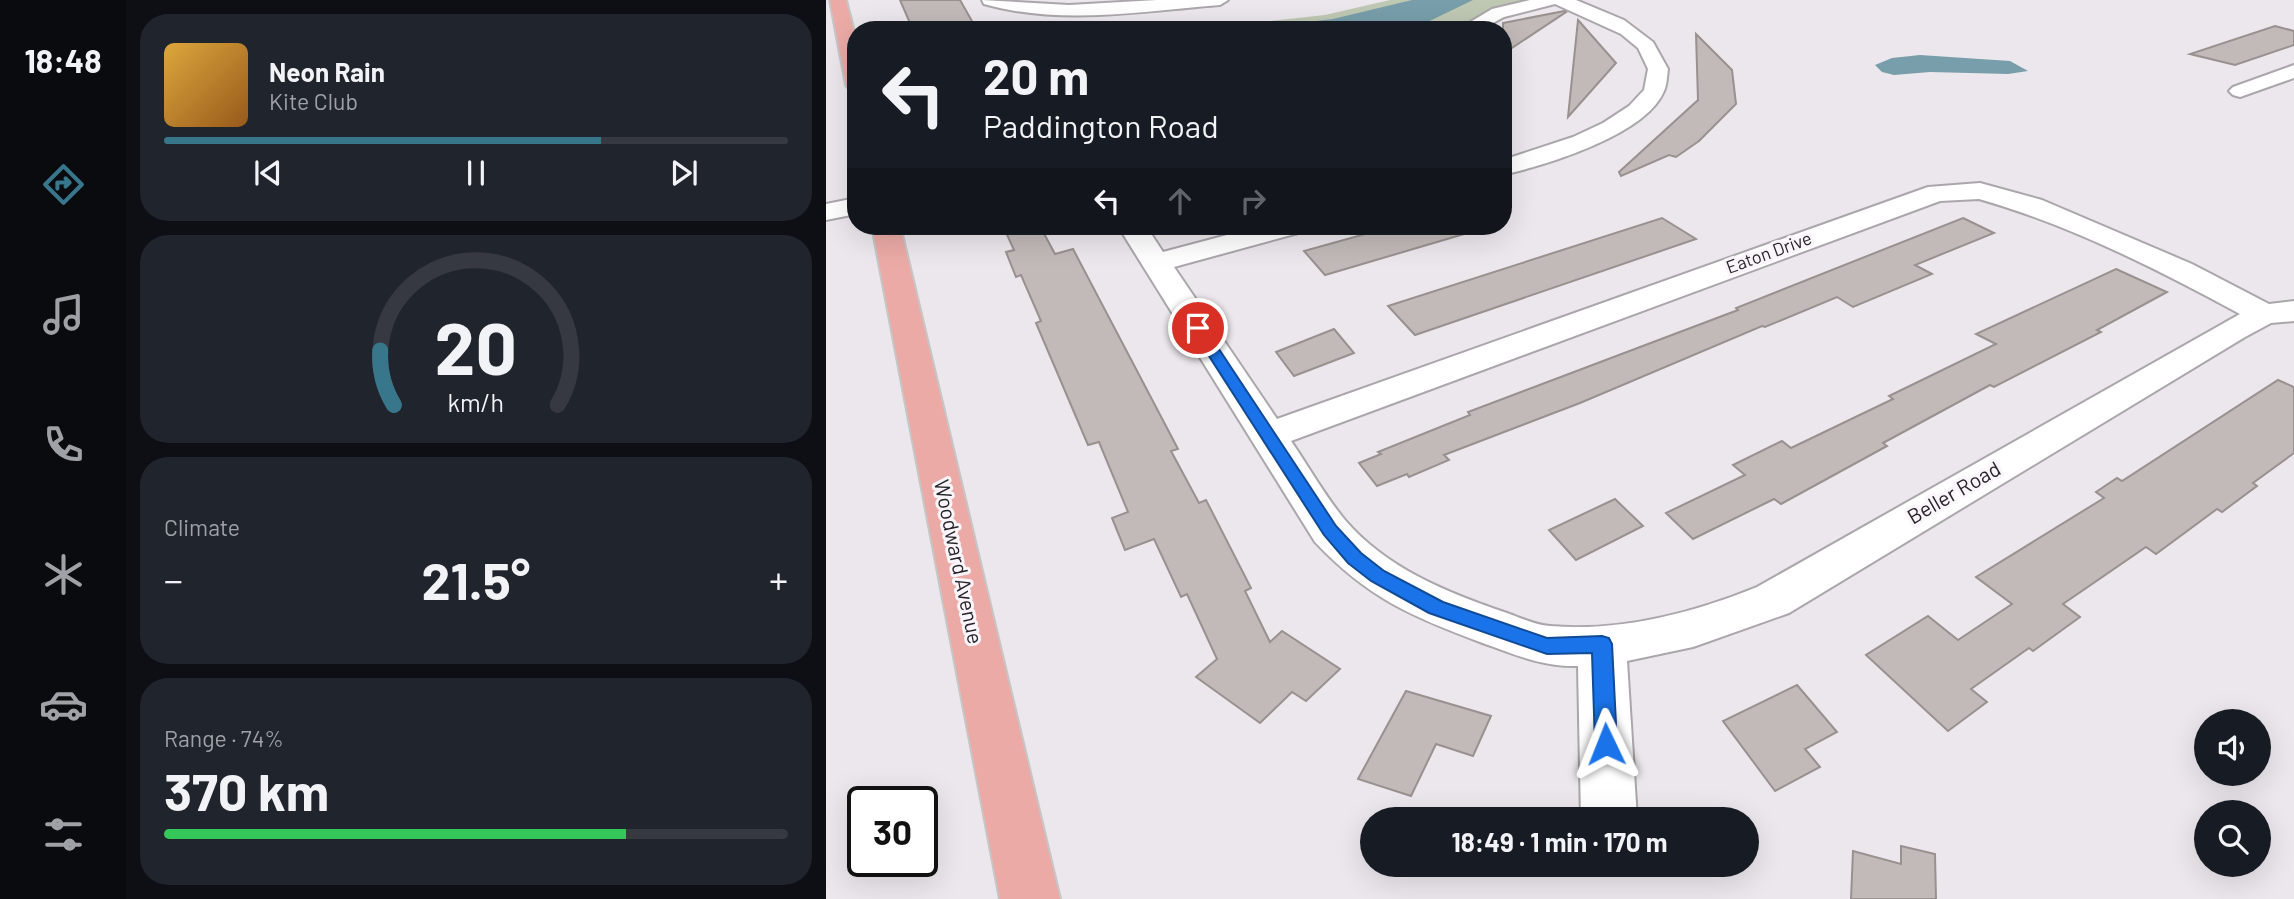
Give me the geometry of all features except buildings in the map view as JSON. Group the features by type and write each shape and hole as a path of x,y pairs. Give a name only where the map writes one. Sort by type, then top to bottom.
{"main road":[{"path":"838,0 847,42"},
{"name":"Woodward Avenue","path":"888,235 1030,899"}],"street":[{"path":"990,0 1048,9 1220,0"},
{"path":"1483,21 1498,13 1550,0"},
{"path":"1512,166 1565,150 1602,133 1632,114 1655,87 1657,68 1654,57 1637,37 1614,23 1561,0"},
{"path":"1032,21 1048,9"},
{"path":"2240,91 2294,71"},
{"name":"Eaton Drive","path":"1268,436 1937,193 1980,191 2033,206 2279,313"},
{"path":"826,212 847,208"},
{"name":"Beller Road","path":"1138,235 1330,531 1355,558 1378,576 1436,608 1547,646 1602,644 1707,625 1773,600 2233,330 2279,313"},
{"path":"1156,262 1258,235"},
{"path":"1602,644 1609,807"}],"green space":[{"path":"1390,0 1532,0 1496,9 1472,21 1270,21 1325,15"}],"water":[{"path":"1412,0 1473,0 1430,21 1316,21"},
{"path":"1920,55 2010,61 2028,71 2008,74 1930,72 1894,75 1882,72 1875,65 1892,58"}],"route":[{"path":"1198,328 1330,531 1355,558 1378,576 1436,608 1547,646 1602,644 1606,744"}]}
